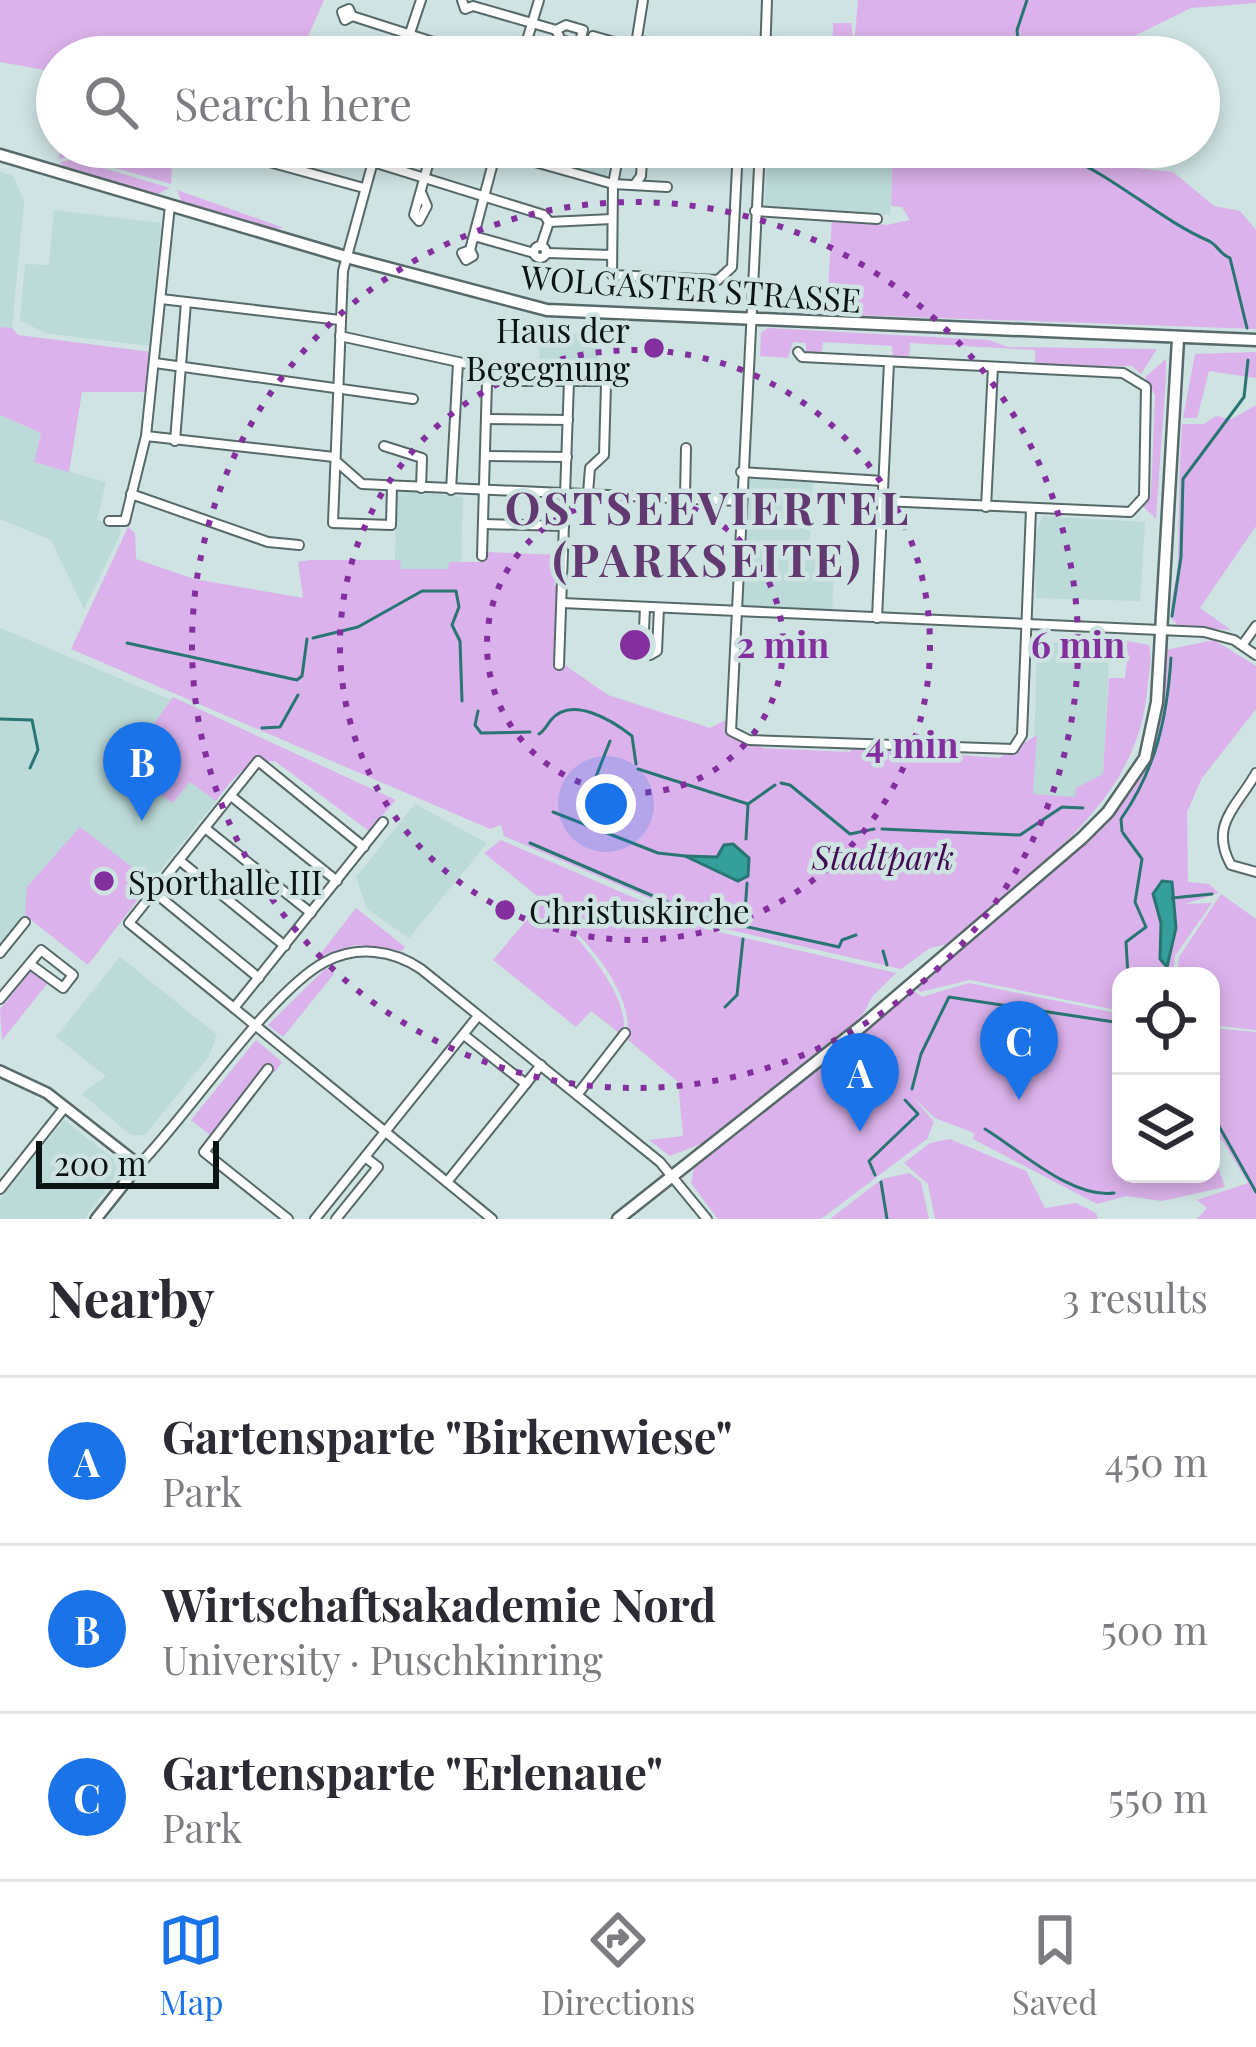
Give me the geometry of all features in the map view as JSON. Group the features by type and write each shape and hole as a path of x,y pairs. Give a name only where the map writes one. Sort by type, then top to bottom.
{"main road":[{"name":"WOLGASTER STRASSE","path":"0,154 36,164"},
{"name":"WOLGASTER STRASSE","path":"49,168 346,257 547,310 1256,340"},
{"path":"618,1219 862,1026 1108,812 1145,758 1154,731 1178,340"}],"street":[{"path":"407,36 422,0"},
{"path":"462,0 463,8 473,3 556,30"},
{"path":"528,36 539,0"},
{"path":"637,36 643,0"},
{"path":"766,36 767,0"},
{"path":"352,16 404,36"},
{"path":"292,168 364,188"},
{"path":"371,168 346,257 333,524 391,526 392,486"},
{"path":"390,168 544,215 549,222"},
{"path":"421,192 428,168"},
{"path":"470,250 491,168"},
{"path":"556,168 613,184 667,187"},
{"path":"616,168 612,275 718,280 732,267 737,168"},
{"path":"634,185 642,168"},
{"path":"758,168 729,718 739,737 1012,749 1022,735 1030,509"},
{"path":"109,521 125,521 146,436 170,203"},
{"path":"755,212 877,219"},
{"path":"549,222 612,219"},
{"path":"541,251 549,222"},
{"path":"474,236 541,251 612,255"},
{"path":"161,298 340,320"},
{"path":"176,441 186,302"},
{"path":"340,337 480,369 487,381 482,556"},
{"path":"798,352 802,357 1123,373 1141,379 1148,394 1144,497 1138,508 1121,513 883,501"},
{"path":"877,617 889,362"},
{"path":"155,363 413,399"},
{"path":"452,490 458,363"},
{"path":"986,507 993,367"},
{"path":"487,381 605,378 604,455 590,468 588,493"},
{"path":"559,665 568,381"},
{"path":"486,419 568,420"},
{"path":"146,436 334,457 353,482 739,501"},
{"path":"384,446 422,458 421,488"},
{"path":"685,498 686,448"},
{"path":"485,456 567,458"},
{"path":"741,472 884,481"},
{"path":"131,494 268,542 298,544"},
{"path":"483,524 565,526"},
{"path":"562,604 1220,634 1256,655"},
{"path":"645,608 643,652 650,655 657,651 659,608"},
{"path":"1243,645 1256,626"},
{"path":"364,847 258,761 129,923 492,1219"},
{"path":"1256,773 1227,811 1222,839 1232,865 1256,872"},
{"path":"231,796 338,880"},
{"path":"234,1008 383,822"},
{"path":"205,828 311,913"},
{"path":"179,860 285,946"},
{"path":"154,892 259,978"},
{"path":"0,952 25,922"},
{"path":"0,1000 41,950 73,975 63,988 30,964"},
{"path":"96,1219 309,973 356,952 408,961 674,1177 707,1219"},
{"path":"315,1219 478,1016"},
{"path":"577,1095 625,1033"},
{"path":"464,1035 526,1084"},
{"path":"446,1182 541,1065"},
{"path":"268,1069 204,1152 288,1219"},
{"path":"0,1071 35,1085 139,1166"},
{"path":"0,1189 64,1107"},
{"path":"336,1219 378,1167 365,1157"}],"shaded area":[{"path":"560,168 608,168 606,181"},
{"path":"767,168 892,168 890,215 764,209"},
{"path":"0,172 13,176 24,201 12,328 0,327"},
{"path":"54,210 161,223 150,346 45,333 20,320 25,264 49,265"},
{"path":"540,334 599,334 597,372 588,378 539,378"},
{"path":"0,415 41,433 34,462 106,482 97,520 119,526 121,532 84,609 51,540 0,519"},
{"path":"748,475 813,479 809,550 821,562 834,563 832,613 739,606 743,479"},
{"path":"396,489 463,497 461,562 449,562 449,569 401,569 395,560"},
{"path":"1042,516 1145,522 1140,601 1036,598 1034,540"},
{"path":"0,628 171,700 124,766 190,781 216,801 151,882 80,828 23,922 0,949"},
{"path":"1037,642 1110,645 1103,774 1077,788 1076,798 1033,795"},
{"path":"415,804 487,843 409,938 367,909 356,877"},
{"path":"120,957 217,1035 209,1056 145,1135 131,1135 82,1094 106,1076 56,1037"},
{"path":"64,1120 116,1161 117,1174 84,1219 0,1219 0,1199"}],"green space":[{"path":"0,0 324,0 308,36 36,36 36,68 0,62"},
{"path":"858,0 1256,0 1191,8 1134,36 855,36"},
{"path":"833,23 851,23 853,36 833,36"},
{"path":"103,168 170,188 155,195 66,170"},
{"path":"115,168 172,168 171,184"},
{"path":"892,168 1173,172 1214,206 1240,211 1256,230 1256,329 827,314 832,218 887,225 910,220 902,207 891,206"},
{"path":"177,190 284,228 265,229 182,203"},
{"path":"0,327 12,328 18,335 151,352 147,392 82,392 69,472 34,462 41,433 0,415"},
{"path":"768,328 989,340 1008,347 1157,349 1141,374 1132,366 1047,367 1035,362 1035,350 910,343 909,359 893,358 892,346 823,342 821,356 806,355 806,343 793,342 788,358 760,356 761,333"},
{"path":"1256,352 1256,378 1209,371 1197,418 1183,418 1195,354"},
{"path":"1166,359 1156,519 1142,505 1151,495 1155,395 1145,377"},
{"path":"1256,405 1256,526 1200,608 1231,630 1179,626 1171,611 1178,560 1182,424 1204,424 1216,416 1232,419"},
{"name":"Stadtpark","path":"128,527 135,533 136,559 194,579 303,598 298,562 310,560 400,560 401,569 448,569 449,562 484,562 485,552 561,555 554,586 560,586 562,663 608,695 710,728 726,720 733,737 761,743 762,748 850,752 851,747 999,758 1037,735 1033,794 1075,797 1076,788 1103,774 1109,678 1125,678 1128,652 1110,650 1109,638 1149,645 1147,691 1139,732 1101,803 1044,862 948,944 930,948 901,969 717,927 504,836 501,825 490,829 71,649"},
{"path":"1214,640 1256,666 1256,709 1202,778 1187,812 1188,882 1209,884 1219,893 1185,904 1212,903 1175,956 1174,967 1112,967 1112,1009 970,980 920,992 915,986 1133,790 1156,743 1166,650","holes":["1172,882 1176,928 1167,966 1160,959 1161,923 1153,894"]},
{"path":"173,697 396,800 369,831 275,761 241,772 216,801 190,782 172,803 124,766"},
{"path":"80,827 151,882 88,965 25,915 27,887"},
{"name":"Stadtpark","path":"501,840 706,929 896,973 872,997 861,1018 703,1143 670,1156 649,1140 683,1136 678,1082 627,1039 626,1012 600,959 554,911 484,853"},
{"path":"1221,894 1256,919 1256,1030 1220,1026 1220,967 1178,967 1179,957"},
{"path":"542,902 583,945 610,983 624,1020 622,1035 591,1011 576,1027 493,960"},
{"path":"356,908 405,947 402,951 356,945 318,957"},
{"path":"326,968 334,974 283,1037 268,1025"},
{"path":"31,971 48,983 2,1040 0,1009"},
{"path":"969,983 1112,1012 1112,1183 1220,1183 1220,1172 1225,1187 1162,1201 1126,1196 1097,1204 973,1139 974,1133 935,1118 913,1097 934,1122 927,1139 821,1219 718,1219 691,1183 694,1167 912,989 922,997"},
{"path":"1220,1029 1256,1032 1256,1219 1197,1219 1207,1208 1197,1200 1248,1183 1222,1140"},
{"path":"256,1040 282,1062 275,1072 266,1065 210,1135 191,1120"},
{"path":"950,1139 1026,1171 1045,1208 1076,1203 1096,1213 1098,1219 935,1219 928,1184 904,1163 930,1143"},
{"path":"909,1173 921,1182 929,1219 830,1219 882,1179"}],"water":[{"path":"733,844 749,858 748,876 738,881 685,856 717,857 724,845"},
{"path":"1162,881 1172,882 1176,928 1167,967 1160,959 1161,923 1153,894"}],"waterway":[{"path":"1018,36 1027,0"},
{"path":"1088,168 1230,258 1247,328"},
{"path":"1172,616 1181,557 1183,479 1244,397 1248,360"},
{"path":"313,638 358,627 422,591 456,591 459,607 452,625 460,641 462,701"},
{"path":"127,643 297,680 302,676 307,639"},
{"path":"1122,831 1121,819 1158,742 1171,658"},
{"path":"262,728 280,727 298,695"},
{"path":"478,711 475,725 481,733 530,732"},
{"path":"539,734 560,713 592,713 632,736 636,764"},
{"path":"0,719 32,720 38,750 30,768"},
{"path":"584,807 610,741"},
{"path":"638,769 748,804 775,785"},
{"path":"781,783 790,785 850,834 874,829"},
{"path":"746,839 748,805"},
{"path":"882,829 1020,835 1062,807 1083,808"},
{"path":"553,812 658,853 685,856"},
{"path":"1123,833 1142,859 1135,902 1146,927 1126,942 1127,967"},
{"path":"530,843 702,917 839,947 842,940 856,935"},
{"path":"744,927 747,883"},
{"path":"1172,898 1212,894"},
{"path":"725,1007 737,995 743,939"},
{"path":"883,951 887,965"},
{"path":"912,1089 921,1054 949,997 1112,1022"},
{"path":"875,1175 869,1161 918,1114 905,1100"},
{"path":"1220,1128 1256,1192"},
{"path":"985,1129 1064,1181 1081,1189 1114,1193"},
{"path":"881,1182 887,1219"}],"place":[{"name":"Haus der Begegnung","path":"654,348"},
{"name":"Wirtschaftsakademie Nord","path":"142,821"},
{"name":"Sporthalle III","path":"104,881"},
{"name":"Christuskirche","path":"505,910"},
{"name":"Gartensparte \"Erlenaue\"","path":"1019,1100"},
{"name":"Gartensparte \"Birkenwiese\"","path":"860,1132"}],"district":[{"name":"OSTSEEVIERTEL (PARKSEITE)","path":"708,532"}]}
